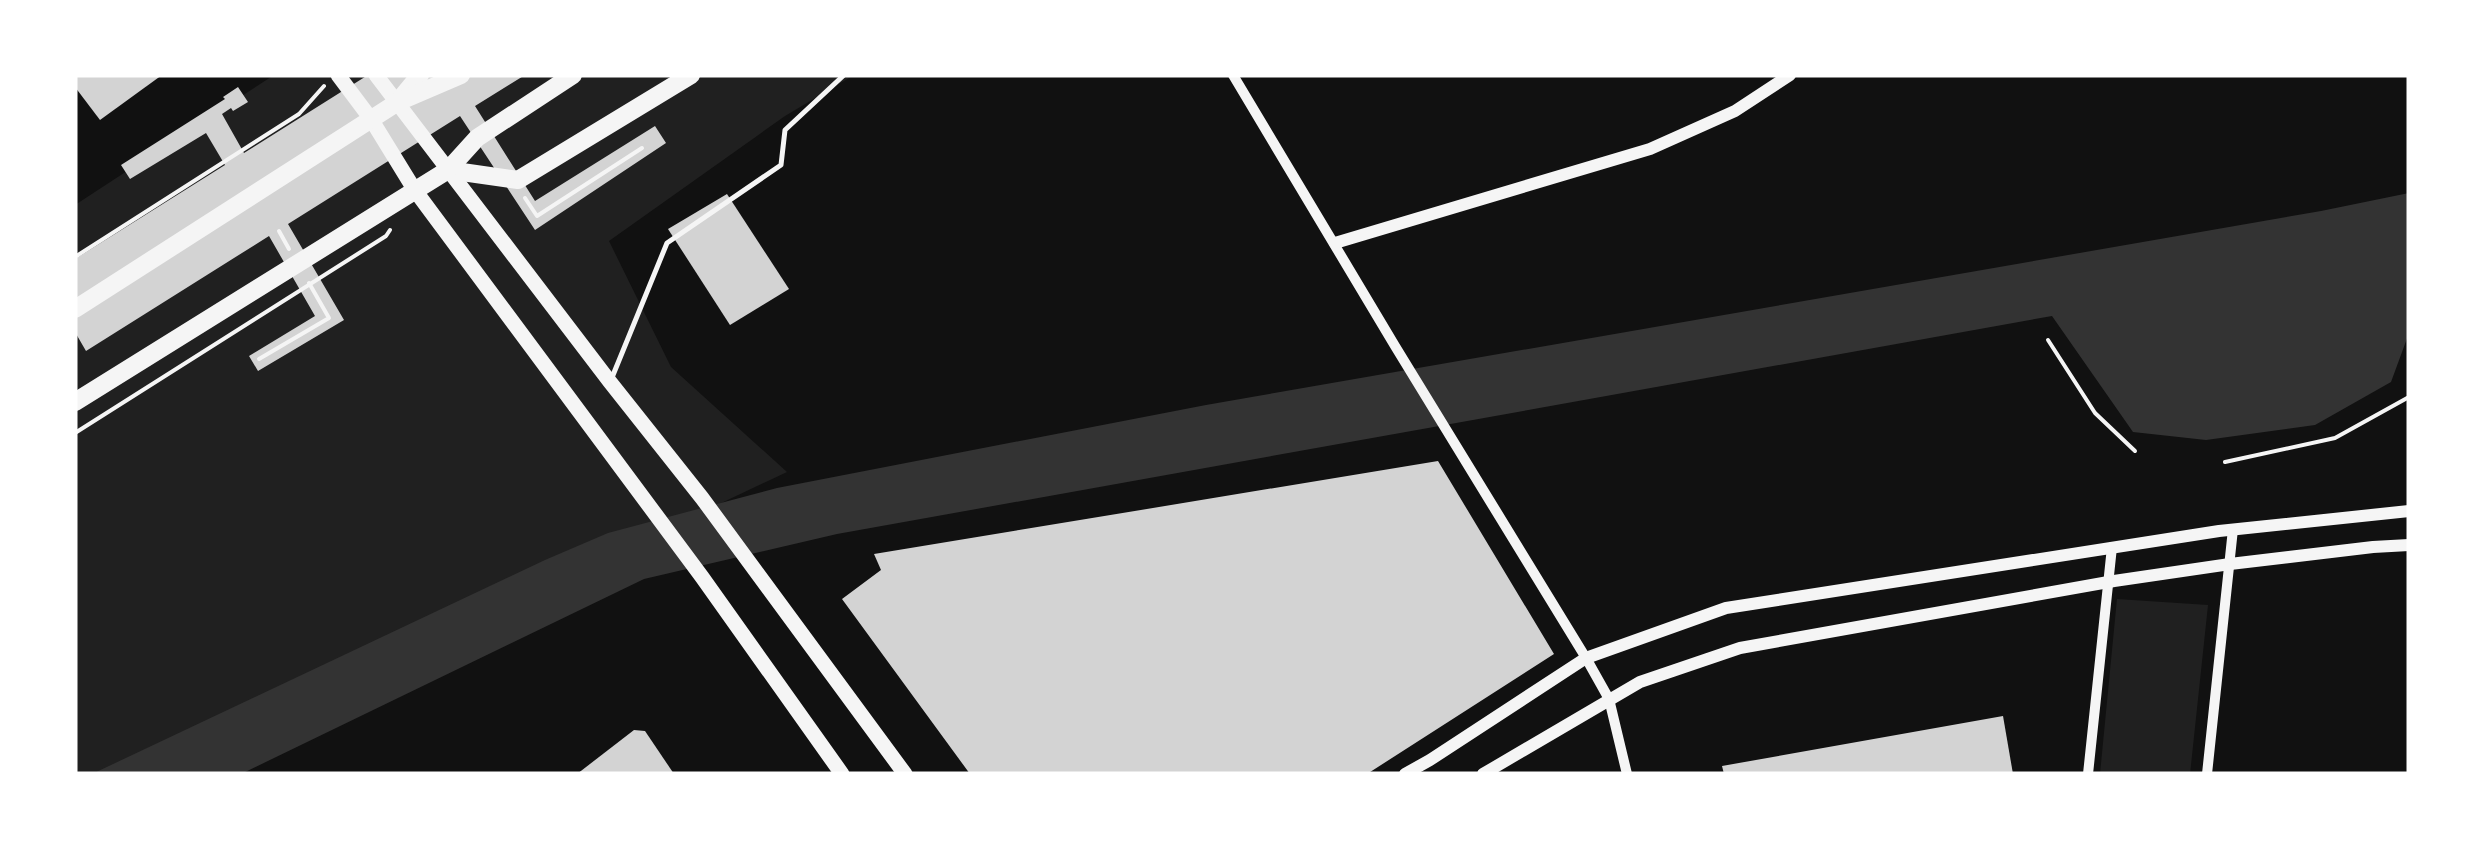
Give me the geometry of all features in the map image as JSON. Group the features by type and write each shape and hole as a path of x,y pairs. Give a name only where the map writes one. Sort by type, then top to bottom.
{"main road":[{"path":"336,75 371,120 414,190 702,576 842,774"},
{"path":"376,75 702,498 905,774"},
{"path":"398,102 420,75"},
{"path":"75,308 398,102 461,75"},
{"path":"75,402 448,170 477,138 573,75"},
{"path":"448,170 518,180 691,75"}],"street":[{"path":"1233,75 1586,658 1609,700 1627,774"},
{"path":"1335,243 1650,149 1735,111 1790,75"},
{"path":"1404,774 1586,658 1726,608 2234,529 2409,510"},
{"path":"2207,774 2234,529"},
{"path":"1483,774 1640,682 1740,648 2108,582 2409,545"},
{"path":"2088,774 2112,548"}],"lane":[{"path":"610,382 667,243 781,165 785,130 844,75"}],"path":[{"path":"75,257 299,114 336,75"},
{"path":"579,190 642,148"},
{"path":"75,433 386,236 396,220"},
{"path":"259,359 319,324"},
{"path":"2048,340 2095,413 2135,451"},
{"path":"2225,462 2335,438 2409,397"}],"shaded area":[{"path":"274,75 854,75 785,116 609,241 671,367 787,472 147,774 75,774 75,205"},
{"path":"2409,193 2409,333 2391,382 2315,425 2206,440 2133,432 2052,316 837,534 644,579 241,774 92,774 608,533 777,488 1206,405"},
{"path":"2117,599 2208,605 2190,774 2100,774"}],"building":[{"path":"75,75 162,75 100,120 75,87"},
{"path":"368,75 525,75 475,106 535,201 655,126 666,143 535,230 460,116 288,224 344,320 258,371 249,356 315,316 269,236 86,351 75,332 75,259 225,165 206,133 130,179 121,165 238,87 248,102 222,114 244,153"},
{"path":"727,194 789,289 730,325 668,229"},
{"path":"1438,461 1554,654 1367,774 970,774 842,599 881,570 874,554"},
{"path":"2003,716 2013,774 1724,774 1722,766"},
{"path":"634,730 645,731 674,774 577,774"}]}
